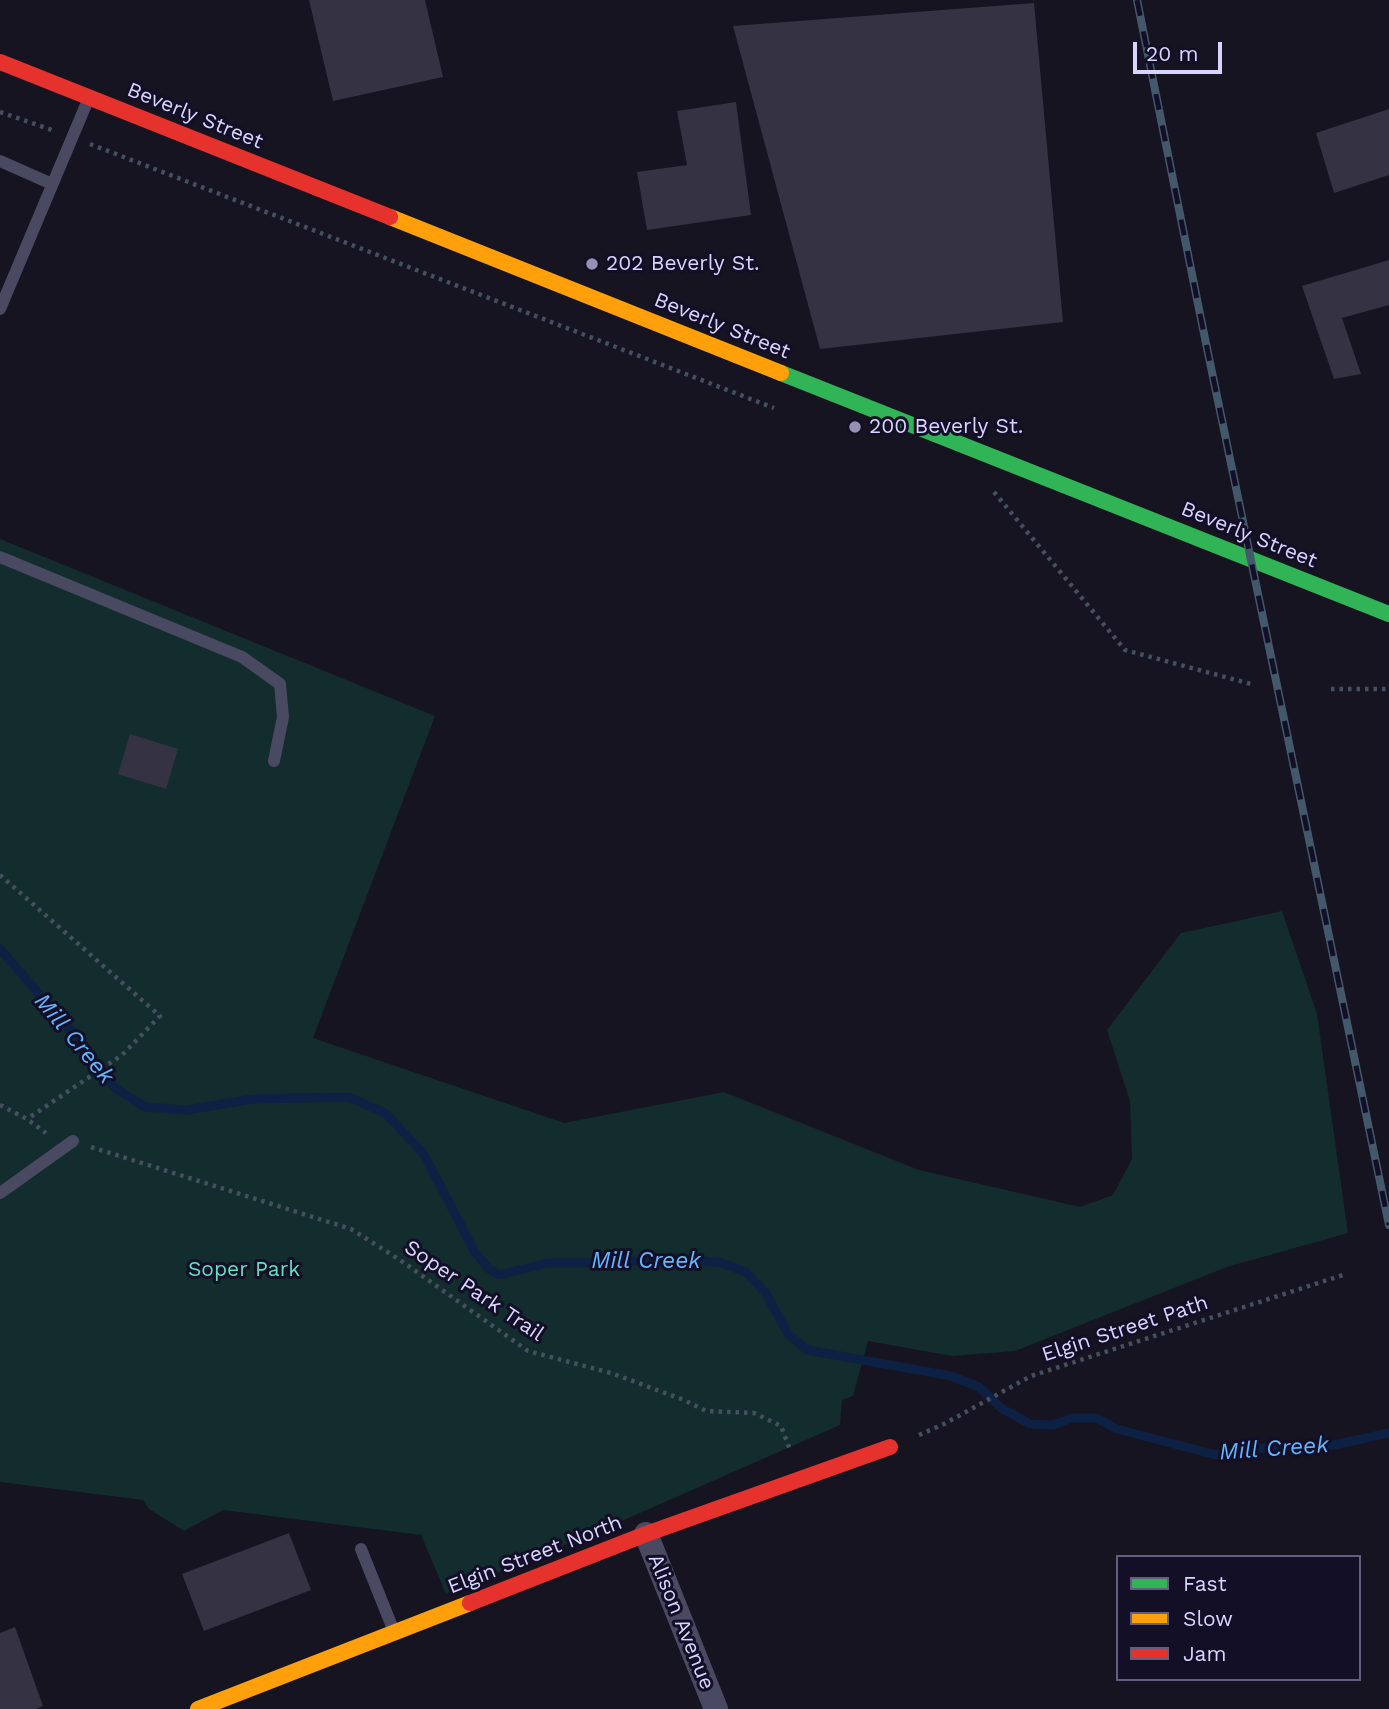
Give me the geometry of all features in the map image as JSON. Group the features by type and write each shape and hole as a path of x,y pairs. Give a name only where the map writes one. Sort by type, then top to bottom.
{"main road":[{"name":"Beverly Street","path":"0,62 1389,614"},
{"name":"Elgin Street North","path":"198,1709 646,1534 890,1447"}],"street":[{"name":"Alison Avenue","path":"646,1534 716,1709"}],"lane":[{"path":"0,309 89,96"},
{"path":"0,162 52,184"},
{"path":"0,557 242,657 280,684 283,718 274,761"},
{"path":"0,1193 73,1141"},
{"path":"361,1549 394,1633"}],"path":[{"path":"0,112 72,137 786,412"},
{"path":"994,491 1125,650 1251,684"},
{"path":"1331,689 1389,689"},
{"path":"0,875 160,1016 122,1055 27,1119"},
{"name":"Soper Park Trail","path":"0,1105 27,1119 43,1132 351,1229 400,1260 528,1351 611,1373 706,1411 754,1413 781,1426 792,1454"},
{"name":"Elgin Street Path","path":"911,1431 922,1434 944,1424 1031,1376 1346,1274"}],"green space":[{"name":"Soper Park","path":"0,539 435,716 313,1038 564,1123 724,1092 919,1170 1080,1207 1113,1195 1132,1159 1130,1101 1107,1030 1181,933 1282,911 1317,1014 1348,1233 1227,1267 1015,1351 952,1356 868,1341 853,1396 842,1400 840,1425 599,1531 446,1594 421,1535 223,1510 184,1531 149,1509 143,1500 0,1482"}],"building":[{"path":"309,0 425,0 443,77 333,101"},
{"path":"1034,3 1063,322 820,349 733,26"},
{"path":"736,102 751,215 647,230 637,172 687,165 677,111"},
{"path":"1389,109 1389,175 1334,193 1316,133"},
{"path":"1389,260 1389,305 1342,318 1361,374 1334,379 1302,286"},
{"path":"130,734 178,749 166,789 118,774"},
{"path":"289,1533 311,1590 204,1631 182,1574"},
{"path":"15,1627 43,1706 36,1709 0,1709 0,1633"}],"waterway":[{"name":"Mill Creek","path":"0,949 74,1034 115,1088 145,1107 187,1110 253,1099 349,1097 385,1113 423,1153 475,1252 489,1269 499,1275 548,1263 611,1263 675,1258 722,1263 746,1272 765,1292 789,1335 807,1350 951,1376 979,1387 1001,1408 1030,1424 1053,1425 1072,1418 1096,1418 1117,1429 1216,1455 1245,1449 1334,1445 1389,1433"}],"railway":[{"path":"1137,0 1389,1225"}],"traffic: fast":[{"path":"781,373 1389,614"}],"traffic: slow":[{"path":"390,217 781,373"},
{"path":"198,1709 470,1603"}],"traffic: jam":[{"path":"0,62 390,217"},
{"path":"470,1603 646,1534 890,1447"}],"place":[{"name":"202 Beverly St.","path":"592,264"},
{"name":"200 Beverly St.","path":"855,427"}]}
